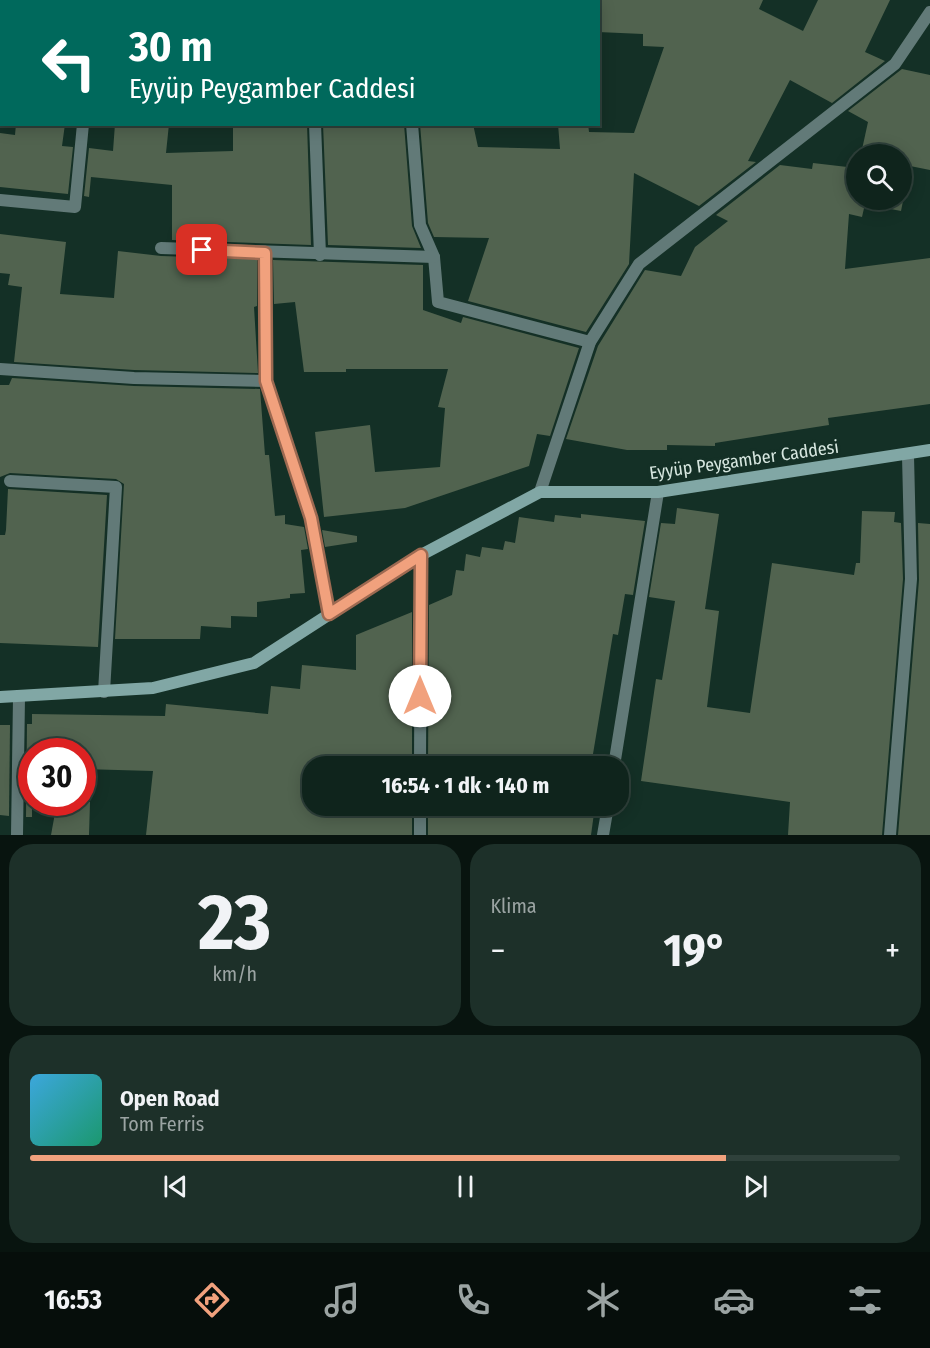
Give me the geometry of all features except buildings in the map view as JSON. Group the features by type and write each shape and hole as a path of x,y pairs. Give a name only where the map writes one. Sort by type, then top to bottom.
{"main road":[{"name":"Eyyüp Peygamber Caddesi","path":"0,697 153,688 254,663 421,555 540,492 658,492 908,456 930,450"}],"street":[{"path":"540,492 590,342 639,264 895,64 930,12"},
{"path":"0,200 75,207 83,126"},
{"path":"315,126 320,255"},
{"path":"412,126 420,225 434,257 438,303 590,342"},
{"path":"161,248 434,257"},
{"path":"265,253 266,381 311,518 329,614"},
{"path":"0,369 134,378 266,381"},
{"path":"890,835 911,579 908,456"},
{"path":"10,481 116,487 104,692"},
{"path":"616,756 658,492"},
{"path":"420,756 421,555"},
{"path":"17,835 19,697"},
{"path":"420,816 420,835"},
{"path":"603,835 606,816"}],"route":[{"path":"202,250 265,253 266,381 311,518 329,614 421,555 420,696"}]}
